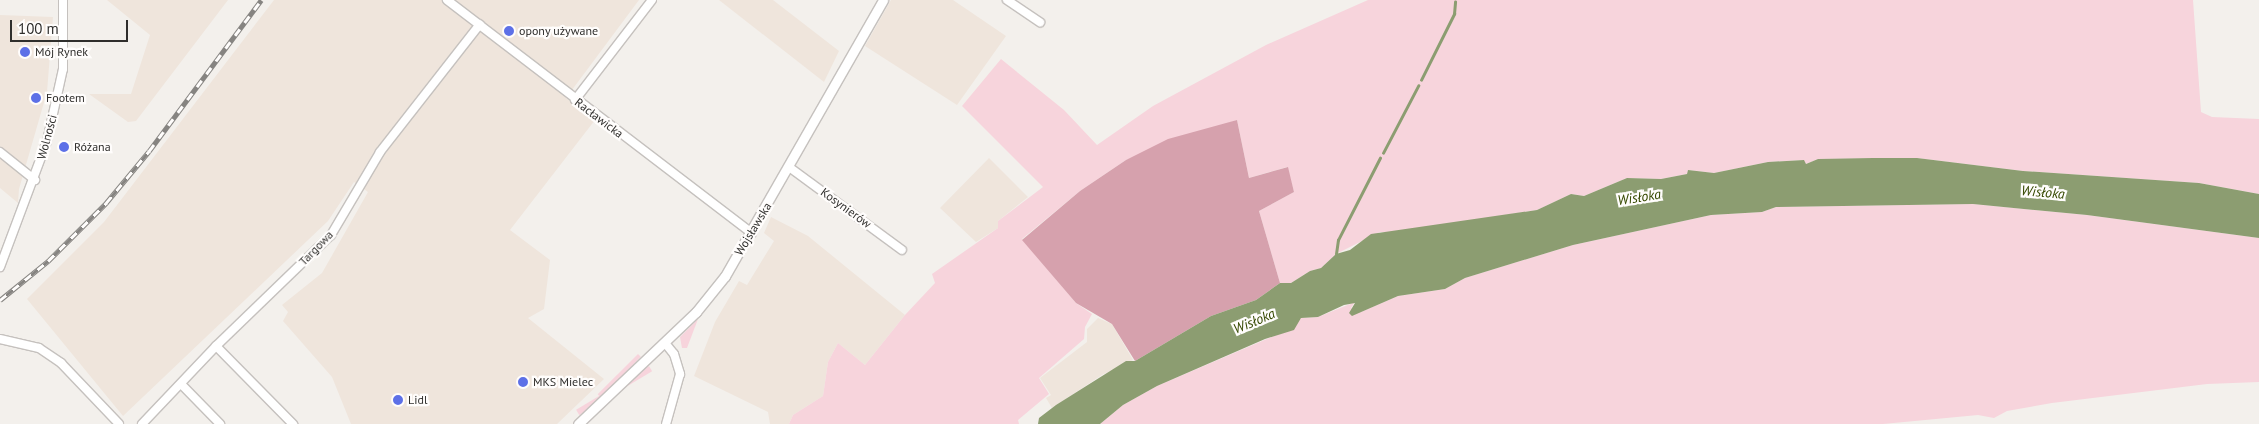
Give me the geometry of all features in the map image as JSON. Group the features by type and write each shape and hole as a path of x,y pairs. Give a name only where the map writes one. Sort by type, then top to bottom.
{"street":[{"name":"Wolności","path":"0,267 35,180 63,69 64,0"},
{"name":"Racławicka","path":"447,0 752,233"},
{"path":"576,100 652,0"},
{"name":"Wojsławska","path":"578,424 665,343 712,294 752,233 883,0"},
{"path":"1007,0 1040,22"},
{"name":"Targowa","path":"142,424 216,346 331,234 380,152 480,24"},
{"path":"0,152 35,180"},
{"name":"Kosynierów","path":"790,167 902,250"},
{"path":"0,339 39,348 61,363 119,424"},
{"path":"665,343 674,354 680,374 666,424"},
{"path":"216,346 293,424"},
{"path":"181,384 220,424"}],"shaded area":[{"path":"107,0 228,0 136,121 128,122 89,94 131,94 150,35"},
{"path":"274,0 639,0 566,98 595,120 510,230 550,260 544,309 528,318 604,379 557,424 351,424 332,377 283,321 288,312 282,305 322,273 368,192 354,182 328,221 123,416 27,299 104,222"},
{"path":"719,0 773,0 839,51 824,82"},
{"path":"891,0 953,0 1006,36 957,105 865,46"},
{"path":"1368,0 2193,0 2201,112 2212,117 2259,119 2259,194 2199,183 2023,171 1917,158 1818,159 1806,164 1803,160 1768,162 1714,173 1688,170 1687,174 1661,179 1627,178 1584,196 1571,194 1537,210 1395,232 1380,232 1336,254 1321,268 1310,271 1291,283 1280,283 1259,211 1294,192 1287,167 1249,178 1237,120 1126,160 1080,191 1022,239 1076,303 1092,314 1085,327 1084,339 1039,378 1049,394 1018,420 1019,424 789,424 793,415 823,396 828,362 838,343 865,365 905,315 935,283 932,274 998,228 998,221 1043,187 962,106 1001,59 1064,110 1097,145 1153,106 1266,45"},
{"path":"0,15 53,17 47,92 19,189 18,203 0,188"},
{"path":"1237,120 1249,178 1288,167 1294,192 1259,211 1280,283 1256,300 1211,316 1135,361 1112,324 1076,303 1022,240 1080,191 1126,160 1168,139"},
{"path":"989,158 1028,197 998,221 998,228 976,242 940,208"},
{"path":"1973,204 2087,215 2259,238 2259,382 2207,384 2052,403 2007,411 1994,418 1978,415 1883,424 1100,424 1123,405 1157,386 1288,330 1301,318 1318,317 1355,302 1351,308 1361,312 1398,296 1445,289 1465,278 1573,245 1711,215 1762,212 1776,207"},
{"path":"771,217 808,236 905,315 865,365 838,343 828,362 823,396 793,415 789,424 770,424 768,412 694,376 715,322 739,281 747,285 774,241 764,233"},
{"path":"1098,318 1112,324 1133,360 1102,375 1052,408 1046,398 1051,395 1040,378 1087,342 1087,329"},
{"path":"698,319 687,348 682,348 680,337"},
{"path":"638,354 641,357 601,397 598,394"},
{"path":"649,366 652,371 579,415 576,410"}],"water":[{"name":"Wisłoka","path":"1917,158 2023,171 2199,183 2259,194 2259,238 2087,215 1973,204 1776,207 1762,212 1711,215 1573,245 1465,278 1445,289 1398,296 1352,316 1349,313 1355,303 1344,305 1318,317 1301,318 1294,330 1265,339 1157,386 1123,405 1100,424 1038,424 1039,418 1056,405 1126,361 1135,361 1211,316 1256,300 1280,283 1291,283 1310,271 1321,268 1336,254 1350,250 1371,234 1537,210 1571,194 1584,196 1627,178 1661,179 1687,174 1688,170 1714,173 1768,162 1804,160 1806,164 1818,159"}],"waterway":[{"path":"1421,80 1454,14 1455,2"},
{"path":"1383,153 1418,86"},
{"path":"1336,254 1338,240 1380,158"}],"railway":[{"path":"0,300 48,261 106,203 149,151 261,0"}],"place":[{"name":"opony używane","path":"509,31"},
{"name":"Mój Rynek","path":"25,52"},
{"name":"Footem","path":"36,98"},
{"name":"Różana","path":"64,147"},
{"name":"MKS Mielec","path":"523,382"},
{"name":"Lidl","path":"398,400"}]}
